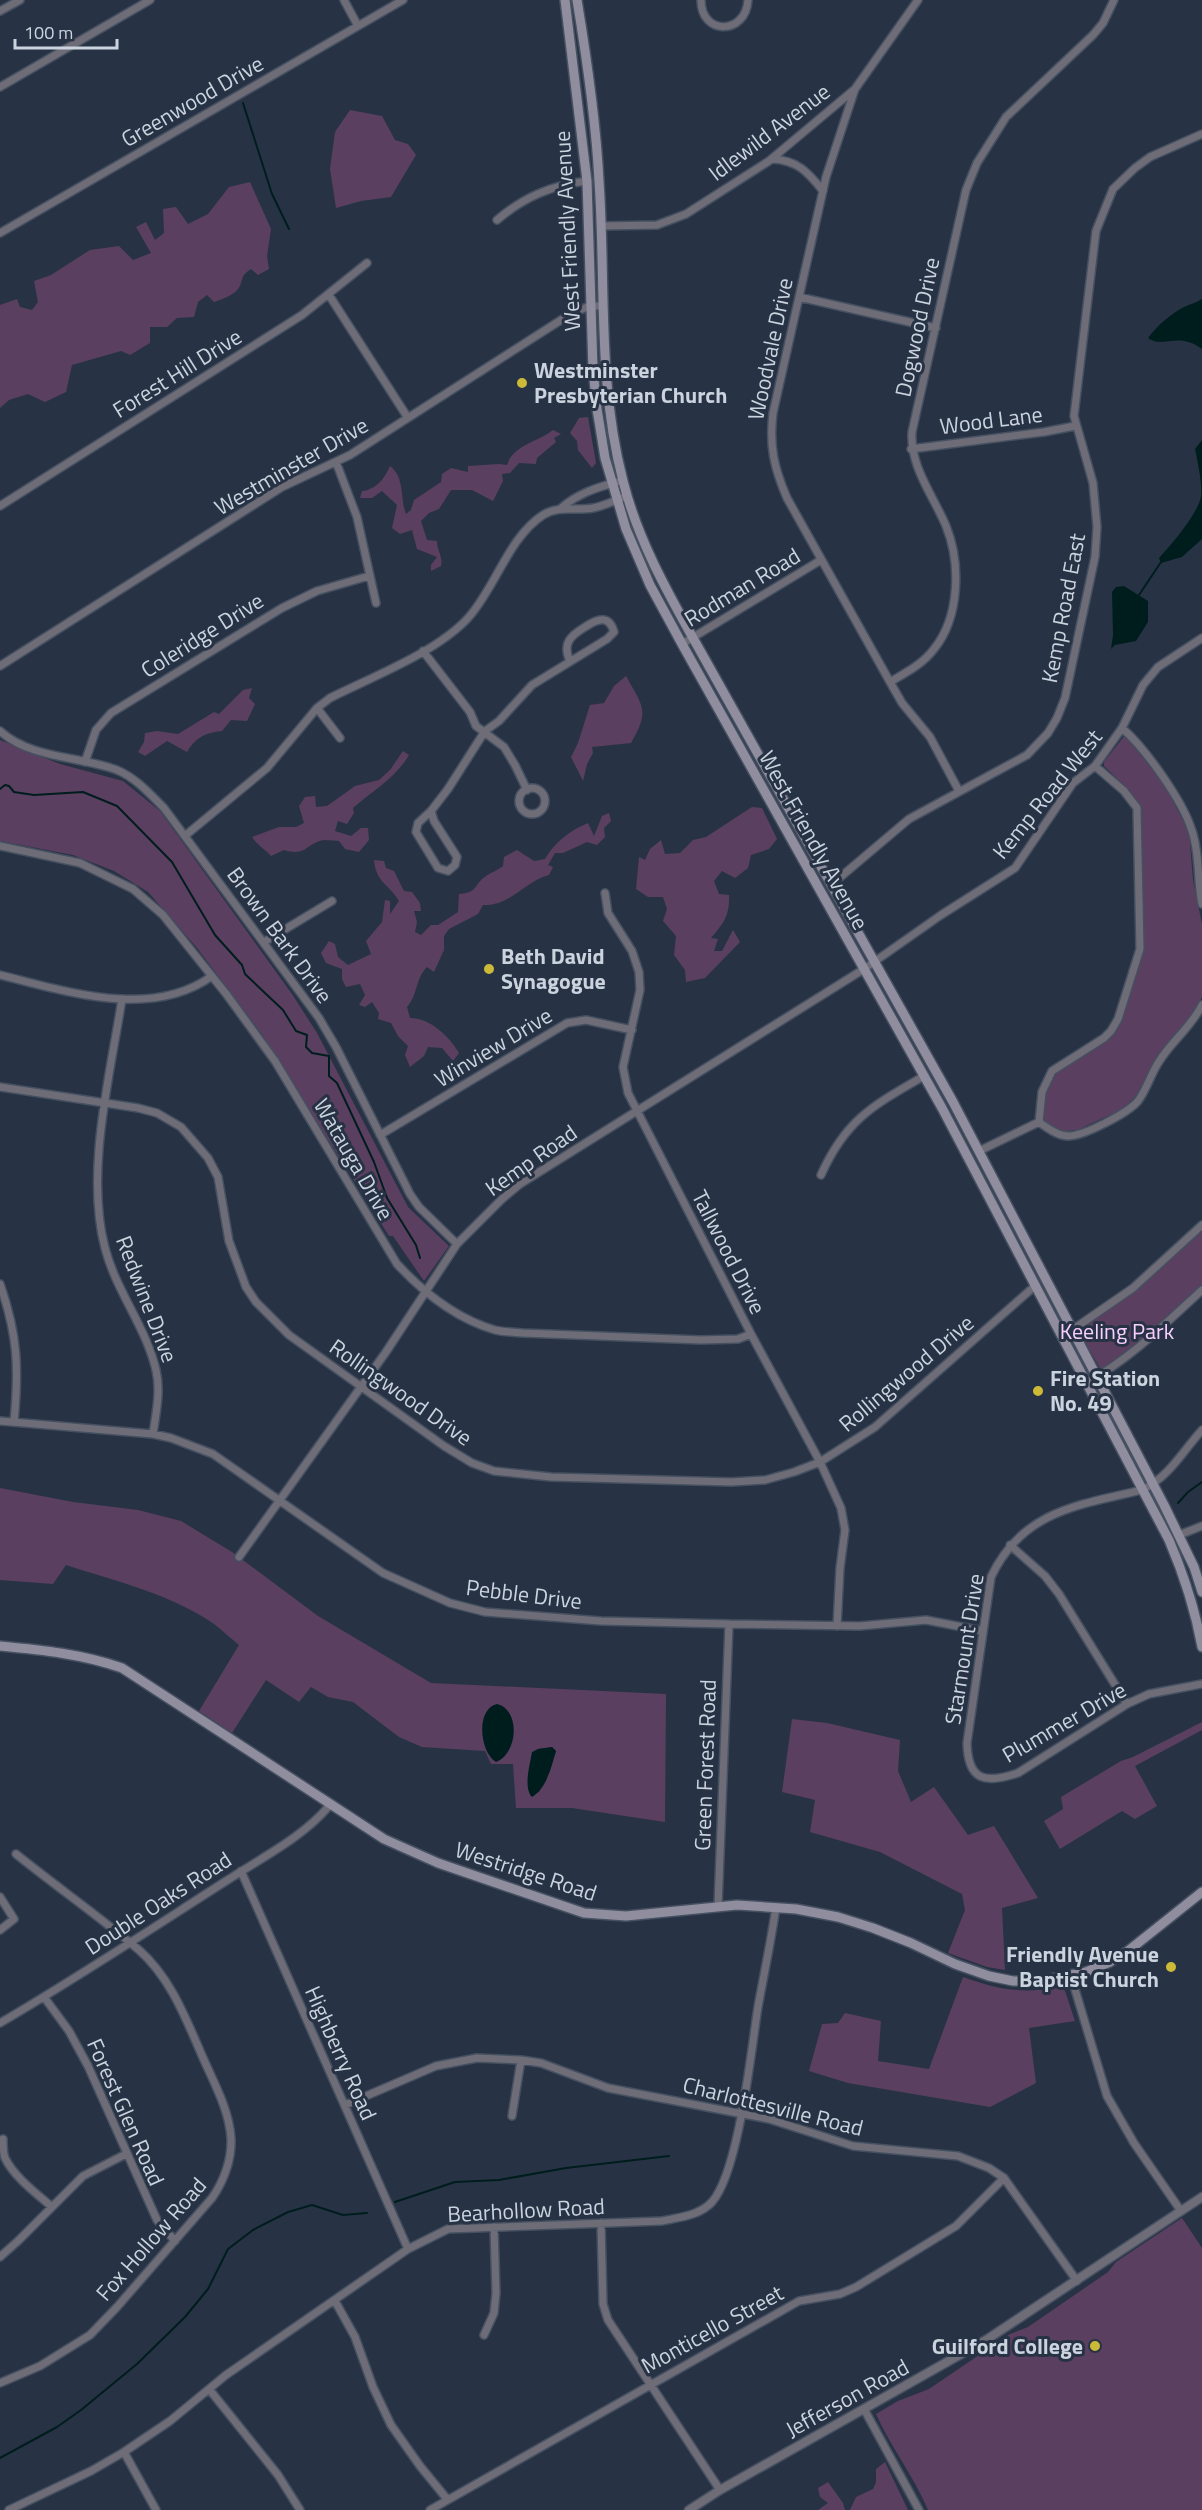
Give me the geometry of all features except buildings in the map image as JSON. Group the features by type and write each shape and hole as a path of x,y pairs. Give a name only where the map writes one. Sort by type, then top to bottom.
{"main road":[{"name":"West Friendly Avenue","path":"565,0 587,182 590,306 597,409 611,484 626,529 650,585 924,1076 1169,1540 1183,1572 1196,1614 1202,1647"},
{"name":"West Friendly Avenue","path":"577,0 594,130 609,407 622,481 627,496 661,580 979,1151 1154,1484 1179,1535 1202,1592"},
{"name":"Westridge Road","path":"0,1646 94,1658 122,1668 330,1806 384,1839 421,1856 572,1910 612,1917 718,1906 776,1907 838,1917 873,1928 955,1964 989,1976 1013,1981 1040,1981 1071,1976 1100,1967 1118,1957 1202,1892"}],"street":[{"path":"0,11 20,0"},
{"path":"0,87 150,0"},
{"path":"344,0 358,26"},
{"name":"Greenwood Drive","path":"0,233 403,0"},
{"path":"701,0 701,8 706,19 719,26 740,21 745,14 748,0"},
{"name":"Woodvale Drive","path":"918,0 855,89 822,191 773,412 770,437 779,480 820,560 902,702 930,737 959,791"},
{"name":"Dogwood Drive","path":"890,682 922,662 935,648 951,615 955,591 955,564 946,527 917,468 911,449 912,432 966,190 977,163 1006,117 1093,35 1103,23 1114,0"},
{"name":"Idlewild Avenue","path":"601,226 657,225 687,214 772,159 855,89"},
{"name":"Kemp Road East","path":"831,885 909,819 1027,755 1048,733 1057,718 1065,698 1095,557 1096,527 1093,483 1074,416 1096,231 1113,189 1135,168 1150,157 1202,134"},
{"path":"772,159 785,160 801,167 822,191"},
{"path":"496,220 538,192 555,186 587,182"},
{"name":"Forest Hill Drive","path":"0,506 302,315 367,263"},
{"path":"329,295 408,418"},
{"path":"798,297 936,328"},
{"name":"Westminster Drive","path":"0,666 282,487 350,455 573,313 590,306 603,306"},
{"name":"Wood Lane","path":"911,449 1076,426"},
{"path":"336,462 357,517 376,603"},
{"path":"560,509 587,491 622,481"},
{"path":"186,835 267,768 317,708 330,698 423,651 449,635 468,618 530,525 545,513 560,509 594,508 627,496"},
{"name":"Rodman Road","path":"682,644 820,560"},
{"name":"Coleridge Drive","path":"85,762 96,730 111,713 282,608 317,591 369,576"},
{"path":"431,811 434,821 457,857 455,865 448,871 438,868 416,832 418,823 431,811 485,732 499,721 532,685 607,639 614,632 606,619 599,618 571,635 567,644 570,661"},
{"name":"Kemp Road West","path":"864,969 1015,868 1073,783 1095,766 1122,728 1143,685 1158,667 1201,639"},
{"path":"423,651 470,712 476,726 504,747 527,789"},
{"path":"317,708 340,738"},
{"path":"1122,728 1151,762 1185,813 1192,831 1197,883 1202,904"},
{"name":"Brown Bark Drive","path":"0,731 27,747 118,771 132,779 164,808 319,1018 410,1194 425,1213 458,1245"},
{"path":"1039,1122 1042,1092 1052,1071 1104,1038 1115,1025 1140,949 1137,807 1124,791 1095,766"},
{"name":"Watauga Drive","path":"0,846 80,863 133,889 163,915 275,1061 397,1264 425,1292 473,1321 496,1330 701,1340 738,1339 752,1334"},
{"name":"Tallwood Drive","path":"605,893 608,913 632,951 639,972 640,990 623,1067 624,1080 636,1111 820,1462 845,1520 837,1626"},
{"path":"264,942 332,901"},
{"name":"Kemp Road","path":"239,1557 386,1352 458,1245 482,1218 520,1184 864,969"},
{"path":"0,975 57,989 141,1001 186,992 212,976"},
{"name":"Redwine Drive","path":"122,999 100,1139 97,1185 100,1219 112,1272 157,1372 159,1394 153,1434"},
{"path":"1039,1122 1048,1129 1066,1136 1080,1134 1128,1110 1138,1100 1160,1059 1192,1023 1202,1005"},
{"name":"Winview Drive","path":"380,1135 567,1023 586,1020 632,1029"},
{"path":"821,1175 831,1154 857,1119 872,1106 924,1076"},
{"name":"Rollingwood Drive","path":"0,1087 157,1113 181,1126 208,1158 218,1177 229,1241 246,1287 256,1302 289,1335 444,1446 472,1463 494,1471 551,1477 732,1482 765,1480 820,1462 875,1427 1036,1285"},
{"path":"979,1151 1039,1122"},
{"path":"1072,1330 1133,1288 1202,1226"},
{"path":"0,1284 13,1328 17,1352 14,1422"},
{"path":"1086,1383 1131,1353 1202,1290"},
{"name":"Pebble Drive","path":"0,1421 153,1434 180,1441 213,1454 383,1573 450,1604 485,1612 531,1617 837,1626 926,1620 983,1630"},
{"name":"Starmount Drive","path":"979,1776 968,1761 967,1743 991,1577 999,1560 1023,1532 1040,1520 1062,1511 1142,1490 1154,1484 1168,1473 1202,1430"},
{"path":"1179,1535 1202,1526"},
{"path":"1010,1545 1045,1576 1059,1594 1127,1704"},
{"name":"Green Forest Road","path":"718,1906 729,1624"},
{"name":"Plummer Drive","path":"979,1776 995,1780 1018,1773 1127,1704 1149,1694 1202,1683"},
{"name":"Double Oaks Road","path":"0,2023 130,1944 287,1842 318,1819 330,1806"},
{"name":"Fox Hollow Road","path":"0,2383 40,2366 90,2334 117,2307 221,2185 231,2151 230,2126 220,2097 172,1991 161,1974 140,1951 16,1854"},
{"name":"Highberry Road","path":"241,1871 408,2249"},
{"path":"0,1897 14,1919 0,1930"},
{"name":"Bearhollow Road","path":"9,2510 91,2472 124,2452 170,2421 209,2389 408,2249 448,2229 662,2221 691,2215 705,2209 721,2189 729,2169 741,2113 776,1907"},
{"path":"1071,1976 1107,2096 1134,2143 1181,2211"},
{"name":"Forest Glen Road","path":"44,1997 77,2046 157,2220 175,2241"},
{"name":"Charlottesville Road","path":"345,2105 436,2066 477,2058 521,2060 541,2063 608,2088 769,2119 853,2146 958,2156 989,2168 1004,2178 1077,2281"},
{"path":"512,2116 521,2060"},
{"path":"3,2139 4,2157 11,2167 52,2207"},
{"path":"0,2256 83,2176 126,2154"},
{"name":"Monticello Street","path":"430,2510 799,2301 840,2294 856,2287 956,2226 1004,2178"},
{"name":"Jefferson Road","path":"689,2510 720,2490 986,2340 1202,2197"},
{"path":"601,2223 603,2304 609,2320 720,2490"},
{"path":"484,2335 494,2313 496,2293 494,2227"},
{"path":"335,2301 355,2337 373,2387 392,2425 420,2466 447,2499"},
{"path":"209,2389 278,2475 300,2510"},
{"path":"864,2409 919,2510"},
{"path":"124,2452 156,2510"}],"green space":[{"path":"350,110 382,116 395,140 408,144 416,155 391,197 361,201 336,208 330,169 335,132"},
{"path":"250,182 271,229 267,256 269,269 258,275 251,269 244,275 238,289 225,298 214,302 207,295 198,302 194,317 177,318 167,327 150,327 150,343 130,355 121,351 72,365 66,392 45,402 28,394 9,400 0,408 0,305 17,299 20,307 32,310 38,302 34,281 51,275 90,250 119,246 133,260 151,253 136,227 146,222 155,240 164,233 163,209 176,207 188,224 208,214 229,187"},
{"path":"588,417 596,463 592,468 578,450 577,441 570,433 579,418"},
{"path":"553,430 561,434 554,438 556,442 537,458 536,464 519,463 510,473 502,474 503,481 493,501 472,490 451,490 439,509 429,513 421,521 427,540 437,541 441,559 441,566 431,571 431,565 437,557 417,549 412,530 400,534 392,528 397,505 382,491 372,498 360,498 362,491 379,483 390,466 400,482 406,514 411,510 414,500 441,482 442,474 451,468 468,472 468,466 507,465 510,458 520,448"},
{"path":"626,676 640,702 641,723 631,743 592,747 593,753 587,764 583,781 571,757 590,705 604,703 614,686"},
{"path":"252,688 249,698 255,704 247,721 231,720 222,731 198,739 187,752 167,741 145,756 138,752 144,742 145,733 157,731 178,734 214,712 219,714 243,690"},
{"path":"1125,735 1165,786 1189,832 1193,880 1202,924 1202,997 1191,1019 1157,1056 1136,1096 1123,1109 1077,1130 1061,1132 1049,1126 1042,1116 1045,1093 1054,1073 1110,1037 1122,1018 1143,952 1141,807 1128,789 1104,766 1104,762"},
{"path":"0,740 60,764 123,781 160,811 292,994 317,1033 408,1207 449,1246 424,1281 393,1236 389,1236 261,1033 197,948 148,892 114,871 73,855 0,841"},
{"path":"403,751 409,755 397,771 353,808 354,813 347,824 338,821 335,831 351,836 361,828 368,828 369,840 359,852 345,849 339,841 324,840 302,851 284,850 271,856 252,837 279,827 296,827 304,823 299,806 305,797 315,796 316,807 327,806 355,786 379,780 390,770"},
{"path":"752,807 762,808 777,839 769,849 751,855 748,868 735,878 722,871 714,881 719,894 729,895 729,902 725,918 711,938 718,939 714,951 722,951 733,930 740,942 705,978 686,982 685,970 674,955 676,936 663,921 667,909 663,897 648,897 636,889 639,857 645,860 650,849 661,840 665,854 680,853 693,840 706,837"},
{"path":"609,813 611,821 604,828 605,837 597,845 587,842 563,853 555,853 548,865 553,867 549,875 532,882 502,902 483,905 478,914 449,929 444,936 444,950 434,972 427,967 423,972 407,1007 410,1018 425,1021 438,1029 459,1053 453,1061 442,1048 428,1047 424,1056 410,1067 405,1055 408,1046 398,1036 391,1023 378,1019 379,1013 372,1002 365,1007 359,1005 365,995 360,984 346,987 342,979 342,969 326,963 321,953 329,941 335,944 338,957 348,965 371,954 366,941 382,922 385,900 390,901 390,914 399,901 380,879 374,860 384,861 386,868 394,871 404,891 412,892 420,903 421,911 414,911 417,922 415,932 421,935 431,925 438,925 458,912 459,894 469,892 482,879 503,866 504,857 517,850 534,861 545,859 558,842 581,826 588,823 594,836 602,816"},
{"name":"Keeling Park","path":"1202,1229 1202,1286 1131,1351 1101,1370 1078,1330 1131,1293"},
{"path":"0,1488 73,1502 138,1510 181,1521 232,1552 318,1616 431,1683 666,1694 665,1822 572,1808 516,1808 513,1764 491,1764 485,1751 422,1747 399,1737 353,1702 328,1697 311,1687 299,1702 266,1680 232,1733 199,1711 239,1645 214,1624 180,1604 161,1596 66,1565 53,1584 0,1580","holes":["501,1705 511,1718 488,1753 483,1730","552,1747 556,1751 550,1771 539,1792 530,1796 538,1749"]},
{"path":"792,1719 827,1723 900,1740 898,1771 911,1802 934,1787 968,1835 994,1826 1038,1898 1002,1908 1005,1970 987,1967 948,1953 965,1910 962,1894 880,1852 810,1832 815,1800 782,1792"},
{"path":"1202,1722 1202,1730 1135,1766 1157,1806 1135,1819 1122,1811 1060,1849 1044,1821 1063,1809 1061,1797 1121,1761"},
{"path":"963,1977 1011,1990 1061,1987 1065,1991 1075,2021 1029,2028 1036,2083 990,2107 848,2083 809,2071 822,2024 838,2023 845,2013 881,2021 878,2061 929,2069"},
{"name":"Guilford College","path":"1182,2218 1202,2248 1202,2510 928,2510 876,2414 898,2401 929,2389 1010,2334 1028,2327 1108,2272 1116,2262"},
{"path":"885,2462 908,2510 850,2510 856,2497 873,2489 876,2482 876,2469"},
{"path":"828,2482 843,2503 845,2510 818,2510 828,2503 820,2497 818,2488"}],"shaded area":[{"path":"1202,299 1202,349 1185,341 1159,342 1148,338 1173,313"},
{"path":"1202,440 1202,539 1182,557 1161,563 1159,558 1183,529 1199,503 1201,484 1195,449"},
{"path":"1124,586 1148,601 1148,622 1136,641 1115,645 1111,649 1112,592 1116,587"},
{"path":"497,1704 510,1714 514,1732 509,1750 496,1762 486,1750 482,1732 485,1714"},
{"path":"552,1747 556,1751 548,1777 532,1797 529,1793 528,1782 532,1752"}],"waterway":[{"path":"243,103 272,194 289,229"},
{"path":"1139,595 1161,562"},
{"path":"0,789 5,785 14,792 34,795 83,792 117,806 172,862 215,935 242,965 245,974 283,1010 296,1031 307,1035 306,1047 312,1053 329,1056 329,1076 337,1083 374,1162 387,1198 416,1245 420,1258"},
{"path":"1178,1503 1202,1482"},
{"path":"395,2202 455,2182 499,2180 566,2168 669,2156"},
{"path":"0,2458 57,2427 137,2364 185,2317 208,2289 228,2249 253,2230 288,2212 312,2205 343,2215 367,2213"}],"place":[{"name":"Westminster Presbyterian Church","path":"522,383"},
{"name":"Beth David Synagogue","path":"489,969"},
{"name":"Fire Station No. 49","path":"1038,1391"},
{"name":"Friendly Avenue Baptist Church","path":"1171,1967"},
{"name":"Guilford College","path":"1095,2346"}]}
